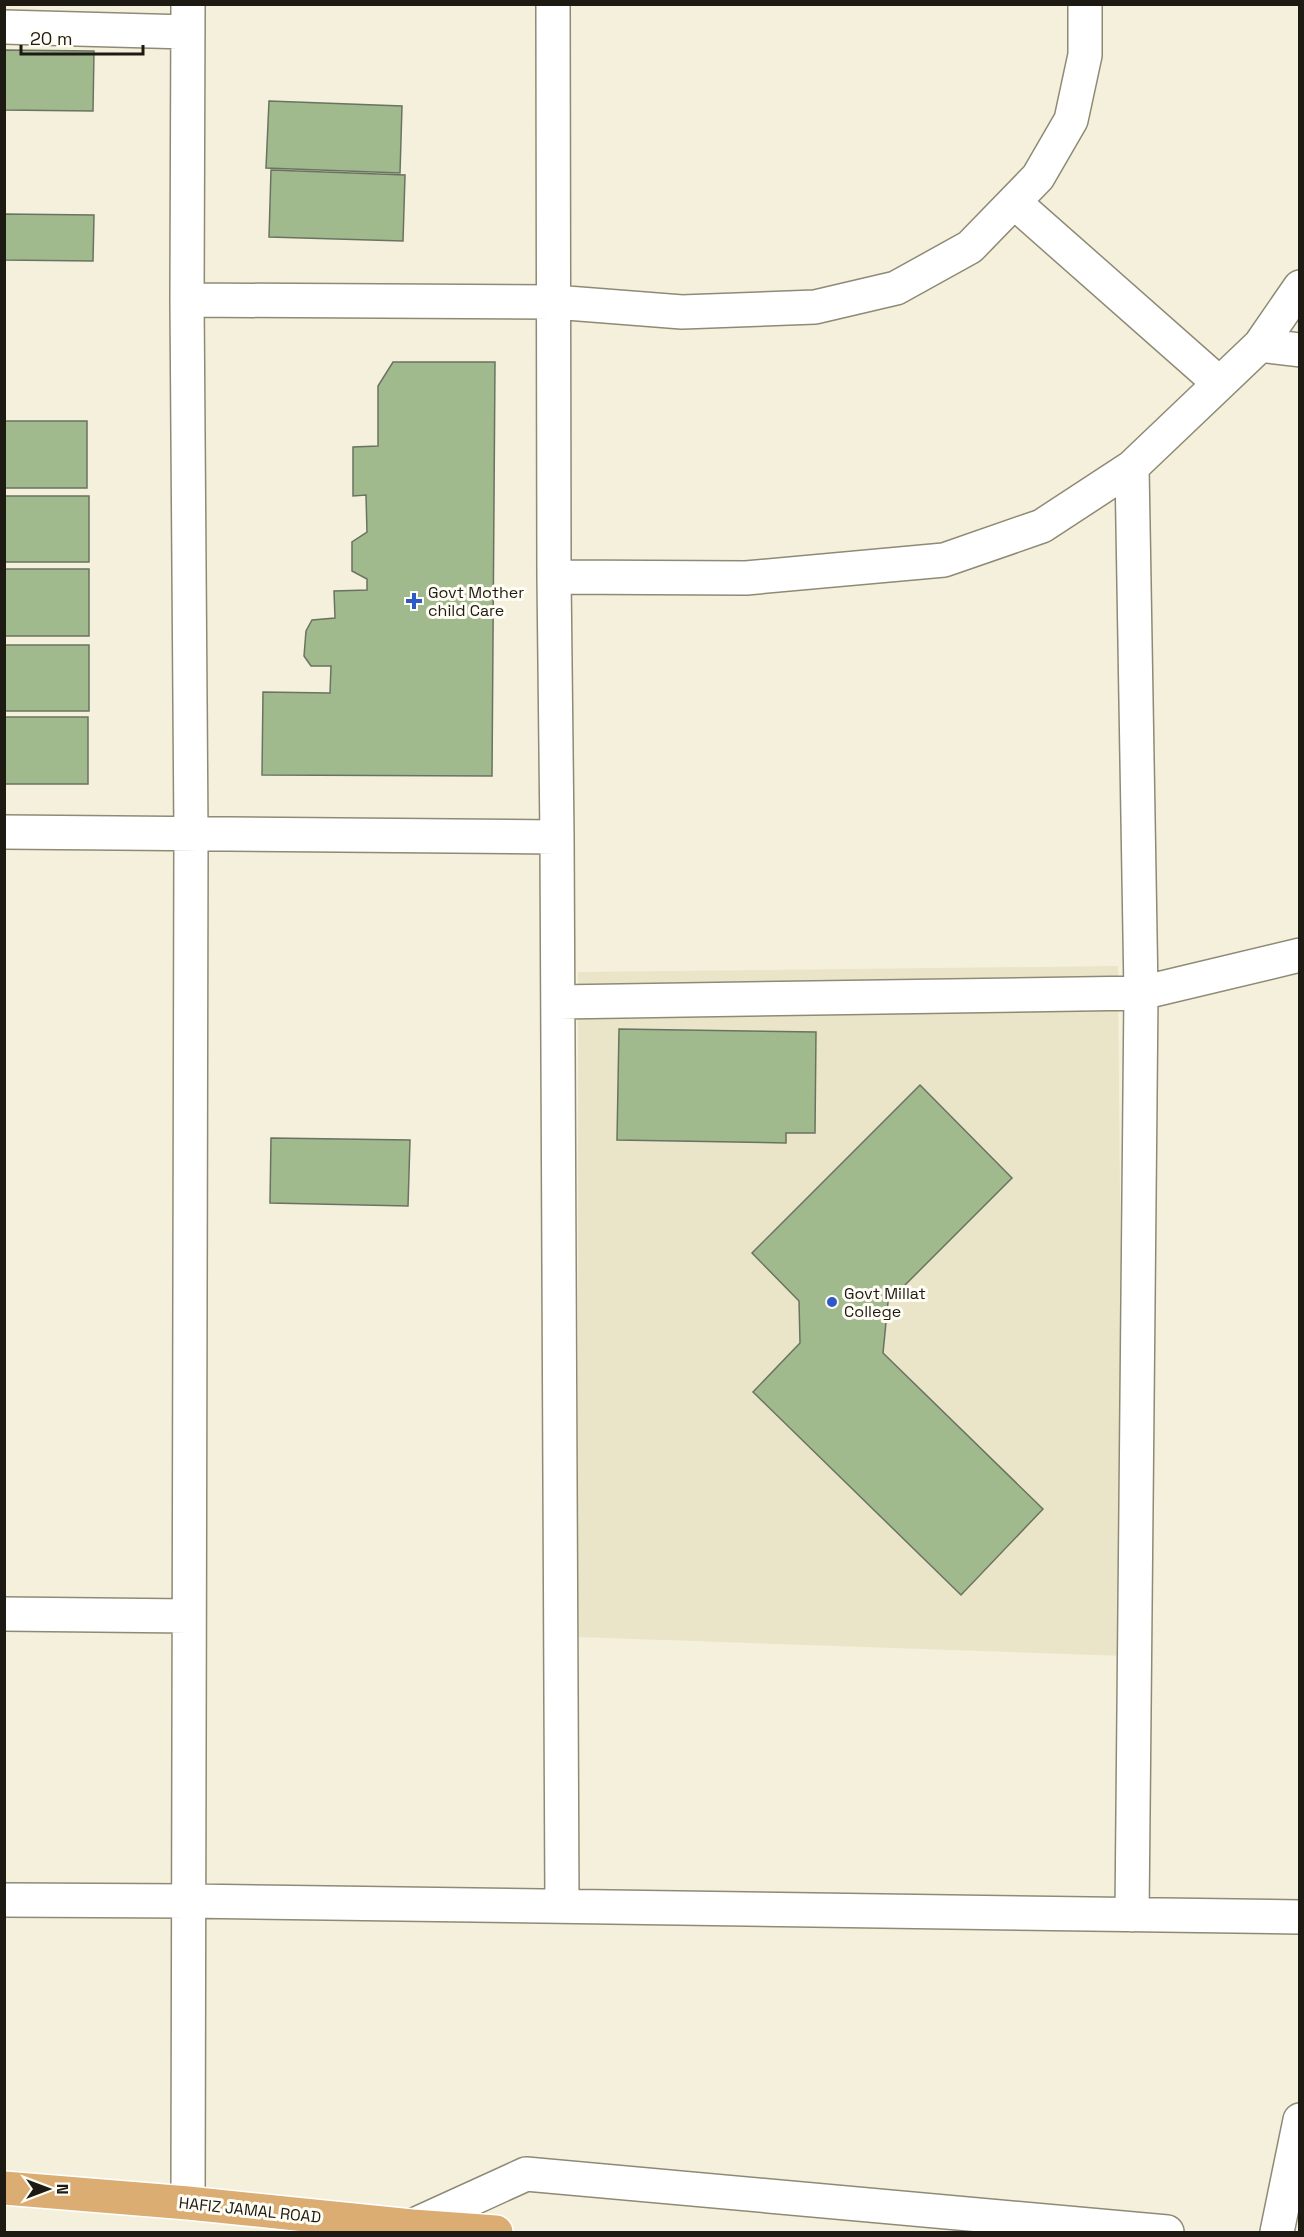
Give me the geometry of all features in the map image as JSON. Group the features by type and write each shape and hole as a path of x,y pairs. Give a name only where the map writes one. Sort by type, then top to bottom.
{"main road":[{"name":"HAFIZ JAMAL ROAD","path":"4,2188 188,2203 418,2229 496,2232"}],"street":[{"path":"553,4 562,1906"},
{"path":"188,300 554,302 682,312 815,308 896,288 970,247 1038,177 1071,120 1085,55 1085,4"},
{"path":"4,27 188,18 191,834 188,2203"},
{"path":"1014,202 1219,383"},
{"path":"554,577 746,578 944,560 1042,526 1132,467 1260,345 1299,287"},
{"path":"1260,345 1299,350"},
{"path":"1132,467 1141,993 1132,1915"},
{"path":"4,832 557,837"},
{"path":"558,1002 1141,993 1299,955"},
{"path":"4,1614 189,1616"},
{"path":"4,1900 189,1900 1299,1917"},
{"path":"1278,2232 1299,2120"},
{"path":"418,2229 526,2174 1167,2232"}],"shaded area":[{"path":"1118,966 1124,1656 578,1637 578,972"}],"building":[{"path":"4,50 94,51 93,111 4,110"},
{"path":"269,101 402,106 400,173 266,168"},
{"path":"271,170 405,175 403,241 269,237"},
{"path":"4,214 94,215 93,261 4,260"},
{"path":"393,362 495,362 492,776 262,775 263,692 330,693 331,666 311,666 304,656 306,631 312,620 335,618 334,591 367,590 367,579 352,571 352,542 367,532 366,495 353,496 353,447 378,446 378,386"},
{"path":"4,421 87,421 87,488 4,488"},
{"path":"4,496 89,496 89,562 4,562"},
{"path":"4,569 89,569 89,636 4,636"},
{"path":"4,645 89,645 89,711 4,711"},
{"path":"4,717 88,717 88,784 4,784"},
{"path":"619,1029 816,1032 815,1133 786,1133 786,1143 617,1140"},
{"path":"920,1085 1012,1178 888,1302 883,1353 1043,1509 961,1595 753,1392 800,1343 799,1301 752,1253"},
{"path":"271,1138 410,1140 408,1206 270,1203"}],"place":[{"name":"Govt Mother child Care","path":"414,601"},
{"name":"Govt Millat College","path":"832,1302"}]}
